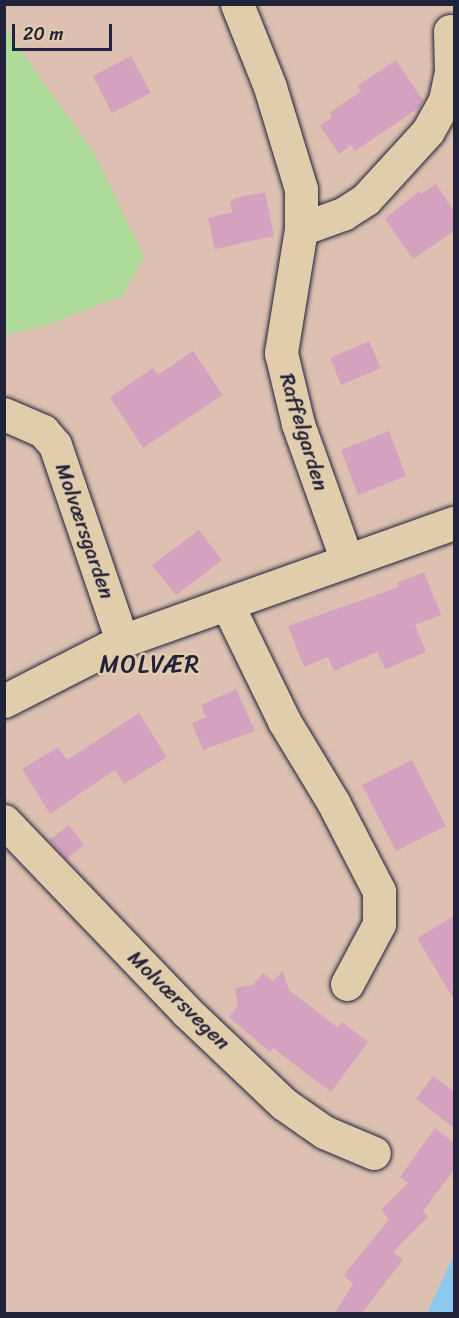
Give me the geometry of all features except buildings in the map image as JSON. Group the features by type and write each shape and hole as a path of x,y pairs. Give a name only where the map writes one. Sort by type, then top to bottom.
{"street":[{"name":"Raffelgarden","path":"237,4 296,165 301,189 301,229 281,353 298,424 347,561"},
{"path":"301,229 343,214 366,199 428,131 445,100 451,72 450,31"},
{"name":"Molværsgarden","path":"4,414 43,431 55,445 122,641"},
{"path":"4,700 122,641 228,606 454,523"},
{"path":"228,606 284,721 333,802 379,891 379,924 346,984"},
{"name":"Molværsvegen","path":"4,821 186,1011 284,1104 324,1132 374,1153"}],"green space":[{"path":"5,28 96,156 144,257 122,296 47,325 5,335"}],"water":[{"path":"454,1255 454,1313 427,1313 440,1285"}],"district":[{"name":"MOLVÆR","path":"150,665"}]}
